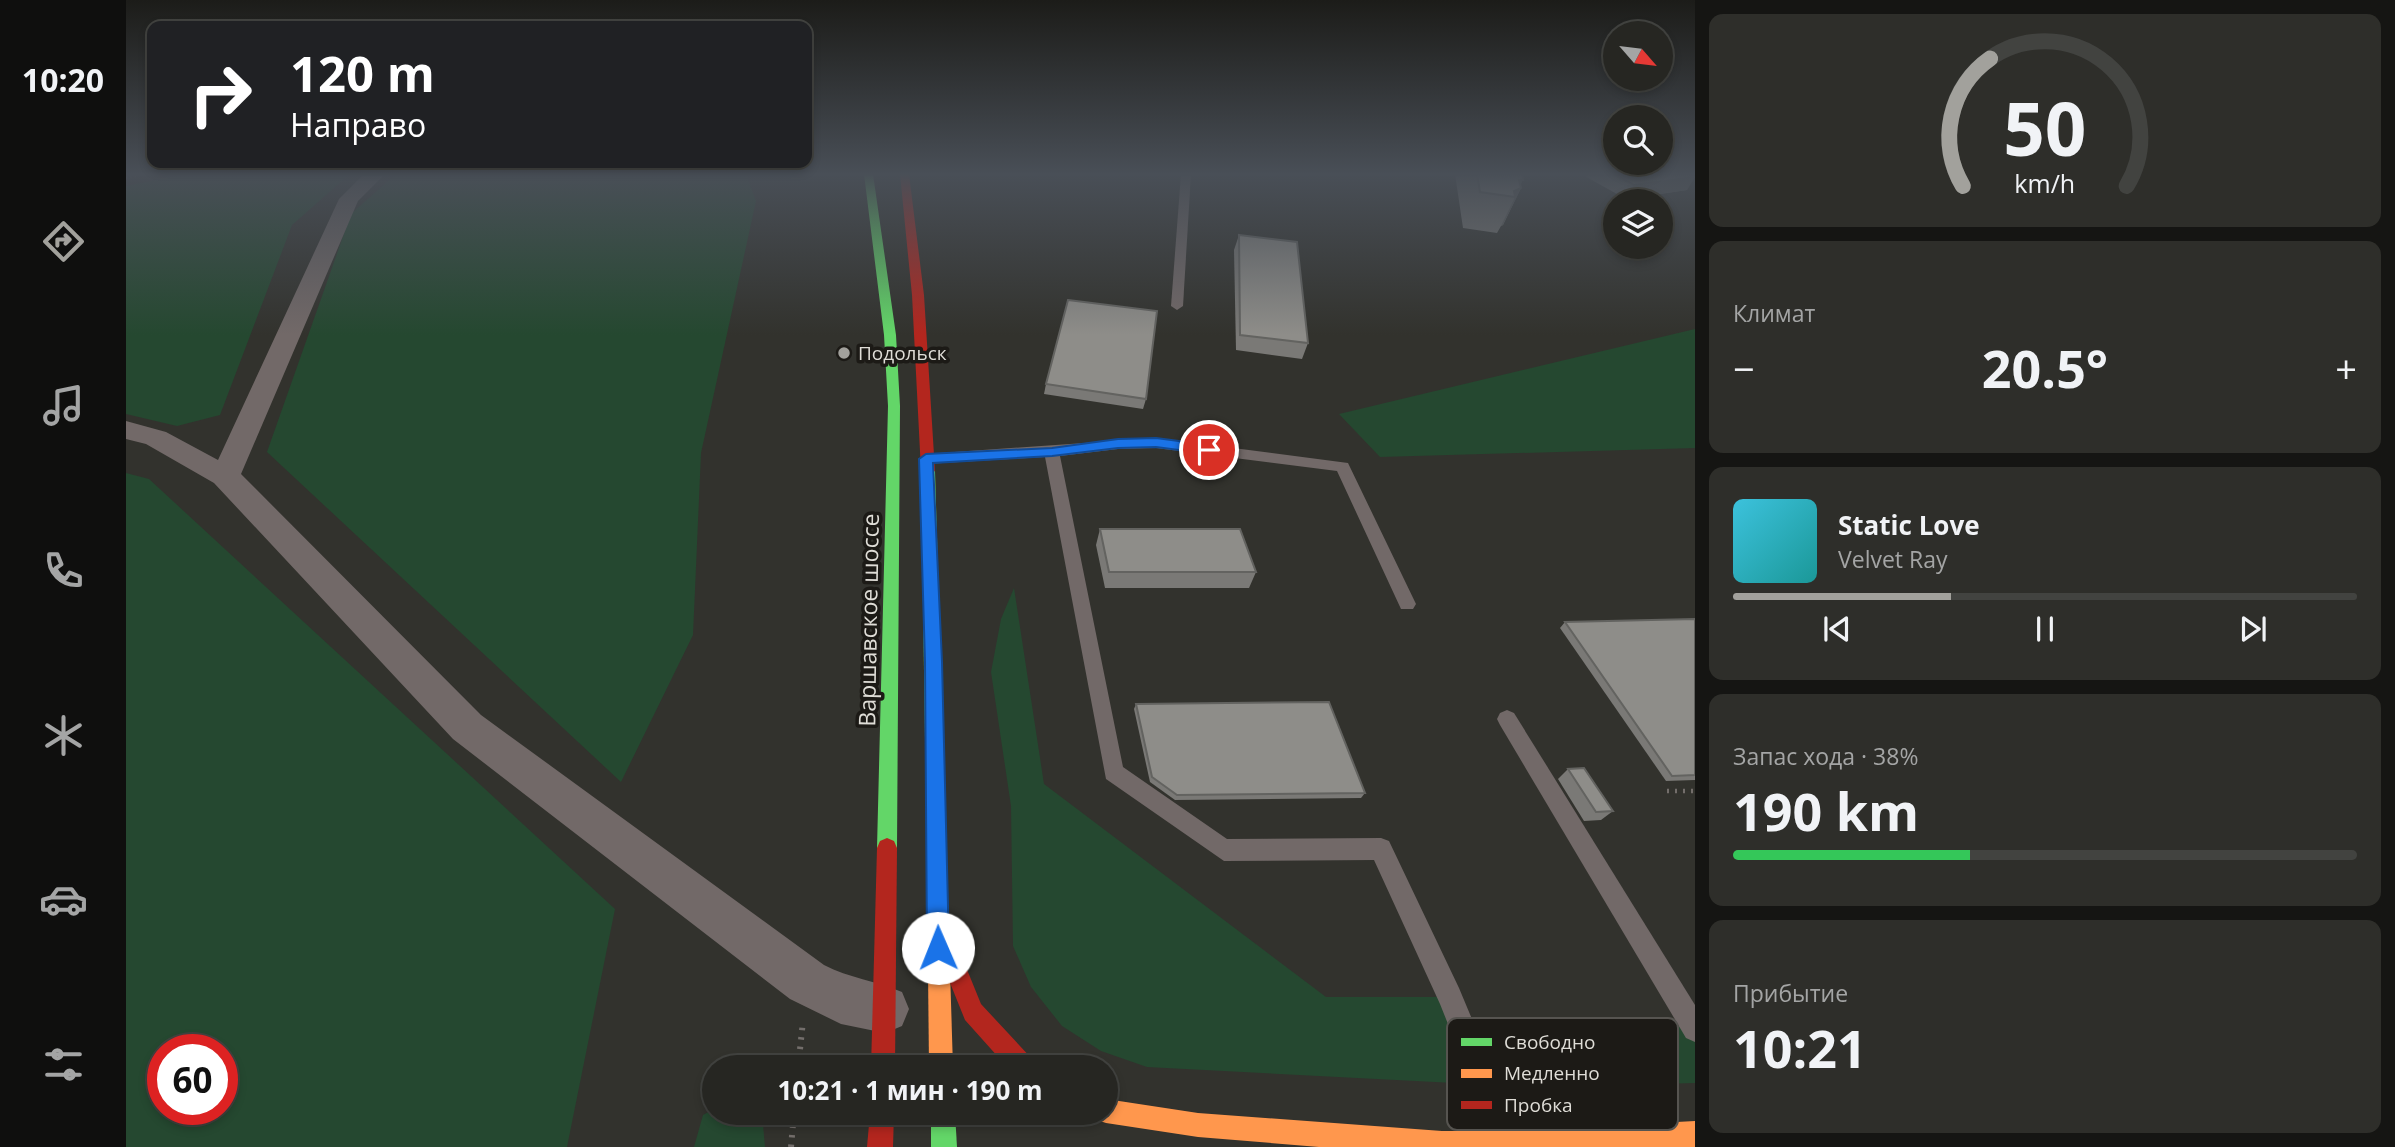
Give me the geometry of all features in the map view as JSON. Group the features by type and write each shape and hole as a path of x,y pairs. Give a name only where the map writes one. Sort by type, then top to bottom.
{"main road":[{"name":"Варшавское шоссе","path":"875,228 890,335 894,406 883,1055"},
{"path":"912,228 918,284 934,662 941,1055"},
{"path":"937,924 973,1012 1013,1055"},
{"path":"1118,1113 1198,1125 1436,1146 1688,1138"},
{"path":"880,1147 881,1125"},
{"path":"943,1125 944,1147"}],"street":[{"path":"225,476 336,228"},
{"path":"126,430 156,438 225,476 467,727 807,982 841,1000 885,1009"}],"lane":[{"path":"1177,306 1182,228"},
{"path":"926,459 1156,443 1343,467 1407,604"},
{"path":"1052,452 1113,772 1224,850 1381,849 1459,1018"},
{"path":"1507,719 1695,1029"},
{"path":"1504,1130 1510,1144"}],"path":[{"path":"1668,791 1695,791"},
{"path":"791,1147 793,1125"}],"green space":[{"path":"126,228 291,228 220,415 177,426 126,414"},
{"path":"346,228 750,228 701,453 693,635 621,782 267,452"},
{"path":"1695,329 1695,448 1380,457 1339,414"},
{"path":"126,473 149,479 615,909 567,1147 126,1147"},
{"path":"1014,588 1044,784 1326,997 1450,997 1456,1018 1447,1018 1447,1083 1147,1067 1101,1051 1062,1026 1031,987 1013,946 1011,806 991,672 1001,619"},
{"path":"1678,1022 1685,1022 1695,1040 1695,1083 1678,1083"},
{"path":"702,1119 702,1125 763,1125 765,1147 694,1147"}],"building":[{"path":"1239,235 1297,242 1308,343 1240,335"},
{"path":"1068,300 1157,311 1146,399 1046,384"},
{"path":"1100,529 1240,529 1256,572 1109,572"},
{"path":"1695,619 1695,775 1672,776 1565,622"},
{"path":"1329,702 1365,793 1177,795 1152,777 1136,704"},
{"path":"1584,768 1613,811 1596,812 1568,769"}],"traffic: fast":[{"path":"875,228 890,335 894,406 887,848"},
{"path":"928,471 937,871"},
{"path":"943,1125 944,1147"}],"traffic: slow":[{"path":"937,871 941,1055"},
{"path":"1118,1113 1198,1125 1442,1144 1510,1144 1695,1134"}],"traffic: jam":[{"path":"910,228 918,295 928,471"},
{"path":"883,1055 887,848"},
{"path":"947,948 973,1012 1013,1055"},
{"path":"880,1147 881,1125"}],"place":[{"name":"Подольск","path":"844,353"}],"route":[{"path":"938,948 934,662 926,459 1011,452 1052,452 1118,444 1156,443 1209,450"}]}
